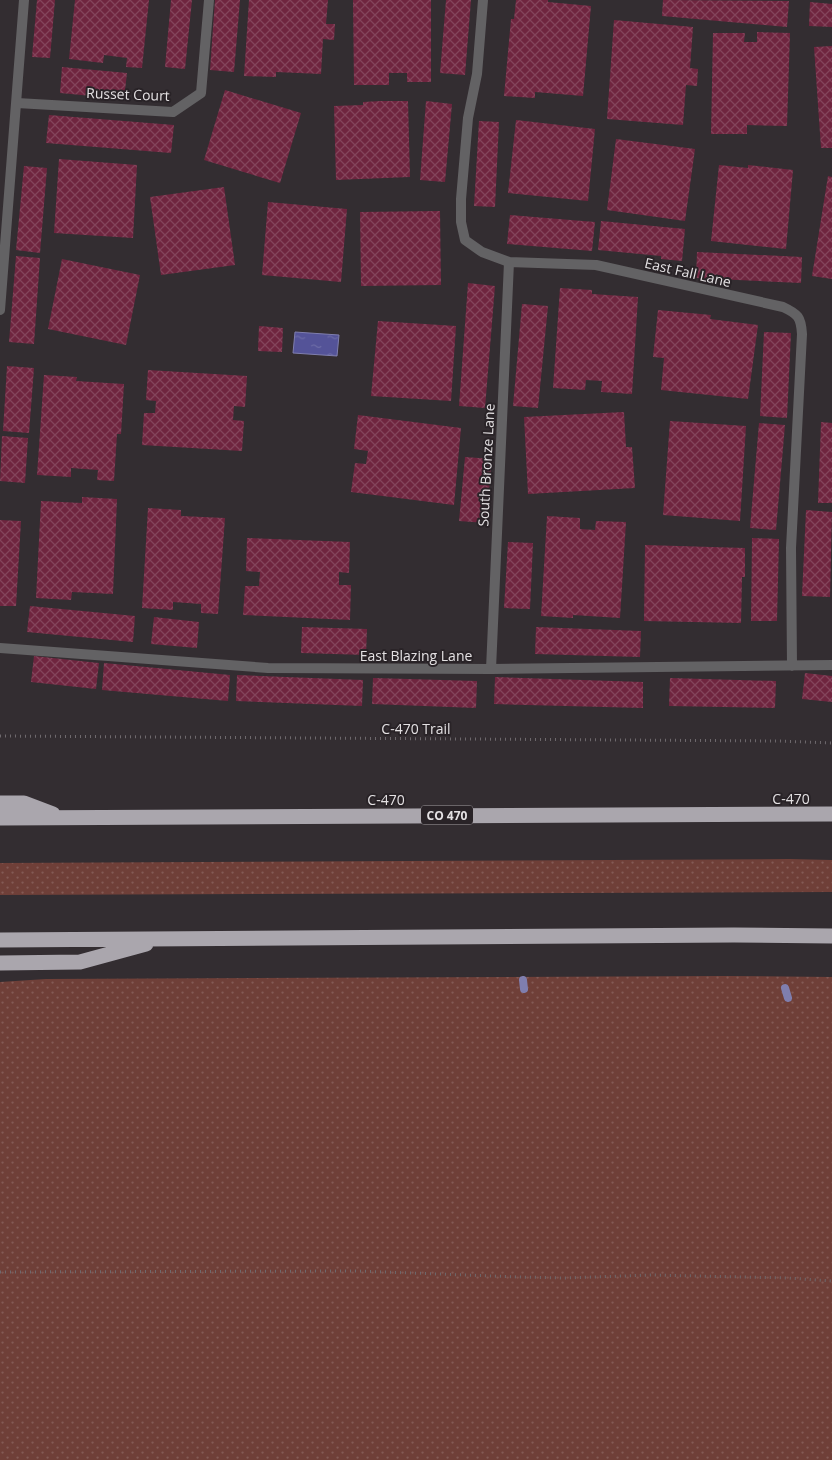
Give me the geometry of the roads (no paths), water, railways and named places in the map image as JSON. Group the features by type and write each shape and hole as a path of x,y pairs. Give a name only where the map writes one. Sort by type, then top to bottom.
{"highway":[{"path":"0,803 24,803 62,817"},
{"name":"C-470","path":"0,818 832,814"},
{"path":"0,940 832,936"},
{"path":"0,963 80,962 168,939"}],"lane":[{"path":"0,310 24,0"},
{"name":"Russet Court","path":"17,103 173,112 201,93 209,0"},
{"name":"East Fall Lane","path":"483,0 477,74 468,118 461,199 461,222 466,240 482,252 509,262 596,265 782,306 795,313 801,322 802,334 792,506 792,666"},
{"name":"South Bronze Lane","path":"491,669 509,262"},
{"name":"East Blazing Lane","path":"0,648 268,668 491,669 832,665"}],"water":[{"path":"295,332 339,335 337,356 293,353"}],"waterway":[{"path":"523,980 524,989"},
{"path":"785,988 788,998"}]}
